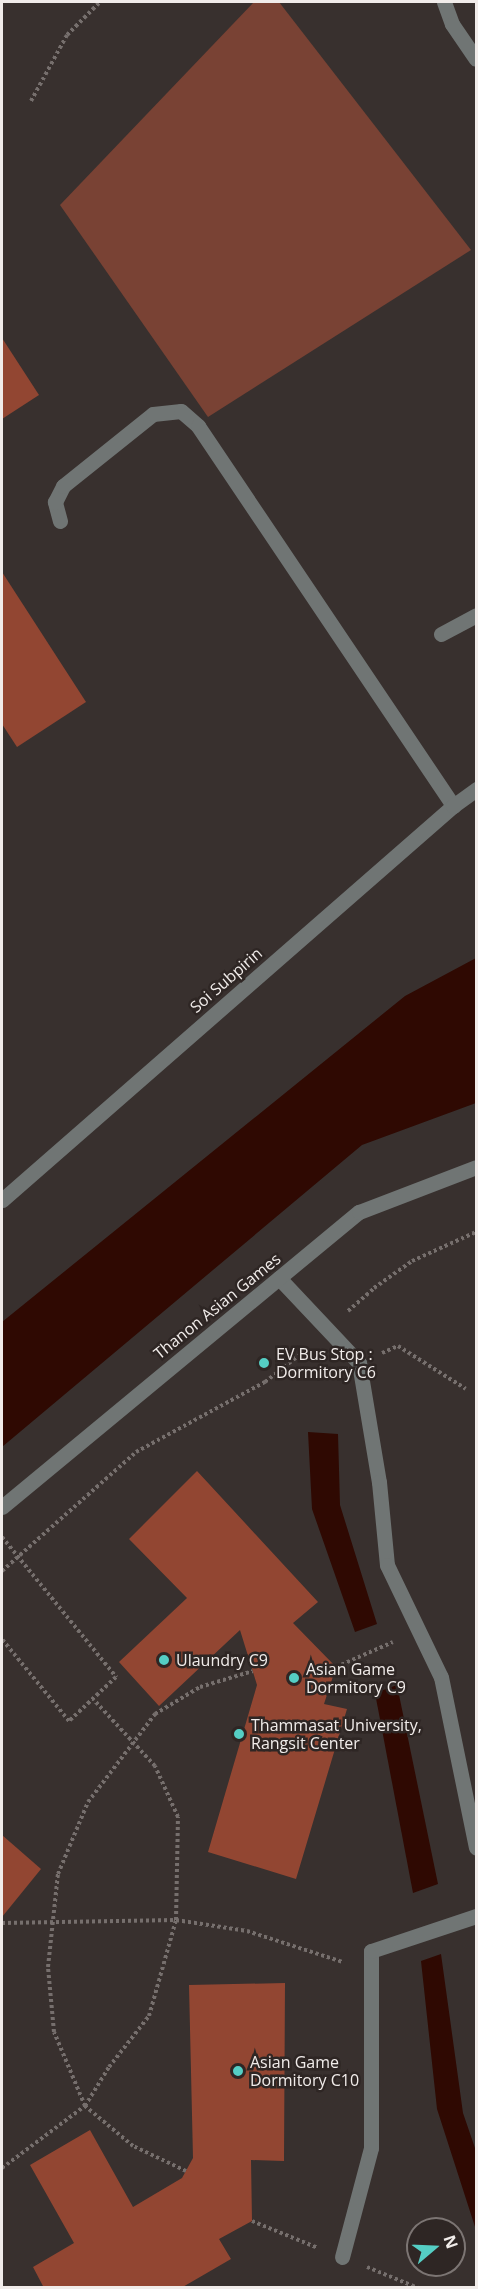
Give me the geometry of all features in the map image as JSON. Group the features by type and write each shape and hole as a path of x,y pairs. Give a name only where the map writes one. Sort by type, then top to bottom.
{"street":[{"path":"444,2 452,24 477,59"},
{"path":"60,521 55,502 63,486 153,414 182,411 198,426 453,806"},
{"path":"441,634 477,615"},
{"name":"Soi Subpirin","path":"2,1200 453,806 477,789"},
{"name":"Thanon Asian Games","path":"2,1507 359,1212 477,1167"},
{"path":"279,1278 359,1363 380,1482 387,1565 441,1677 477,1847"},
{"path":"342,2258 371,2148 371,1951 477,1916"}],"path":[{"path":"31,101 67,35 100,2"},
{"path":"2,1571 136,1452 265,1382 374,1288 412,1262 477,1232"},
{"path":"359,1363 398,1346 466,1389"},
{"path":"2,1537 116,1677 69,1721 2,1639"},
{"path":"336,1667 418,1630"},
{"path":"186,2171 133,2146 85,2106 54,2032 48,1967 58,1874 88,1802 132,1741 155,1714 200,1687 253,1671"},
{"path":"2,2168 85,2106 109,2067 149,2016 176,1920 178,1816 155,1766 93,1699"},
{"path":"2,1923 176,1920 246,1931 370,1971"}],"shaded area":[{"path":"254,2 279,2 471,250 208,417 60,205"},
{"path":"476,958 476,1103 362,1145 2,1447 2,1322 405,996"},
{"path":"308,1432 338,1434 340,1505 377,1624 355,1632 312,1509"},
{"path":"397,1685 438,1884 413,1893 375,1693"},
{"path":"441,1954 463,2113 476,2151 476,2230 437,2109 421,1961"}],"building":[{"path":"2,338 39,395 2,419"},
{"path":"2,572 86,702 17,747 2,724"},
{"name":"Asian Game Dormitory C9","path":"197,1471 318,1602 293,1623 336,1667 324,1704 347,1709 296,1879 208,1852 257,1685 240,1630 159,1706 119,1662 187,1598 129,1539"},
{"path":"2,1835 41,1869 2,1917"},
{"name":"Asian Game Dormitory C10","path":"285,1983 284,2161 251,2160 252,2221 219,2239 231,2259 181,2288 44,2288 33,2267 74,2243 30,2165 90,2130 133,2207 182,2178 193,2158 189,1985"}],"place":[{"name":"EV Bus Stop : Dormitory C6","path":"264,1363"},
{"name":"Ulaundry C9","path":"164,1660"},
{"name":"Asian Game Dormitory C9","path":"294,1678"},
{"name":"Thammasat University, Rangsit Center","path":"239,1734"},
{"name":"Asian Game Dormitory C10","path":"238,2071"}]}
